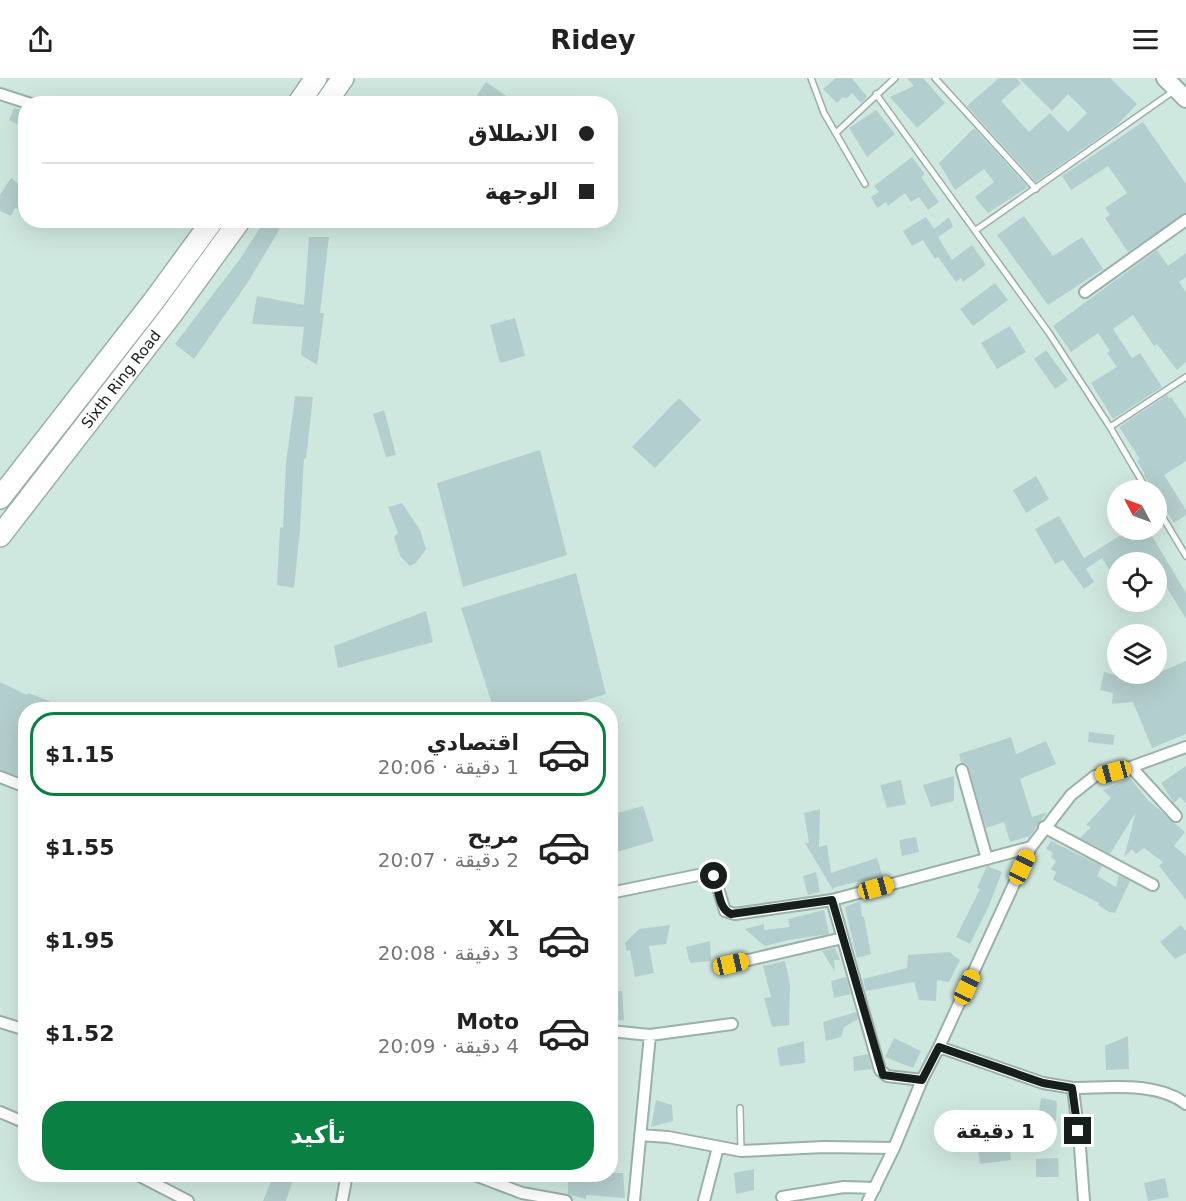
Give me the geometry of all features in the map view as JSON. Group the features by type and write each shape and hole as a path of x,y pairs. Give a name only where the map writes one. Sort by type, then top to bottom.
{"highway":[{"path":"304,96 316,78"},
{"path":"331,96 343,78"},
{"name":"Sixth Ring Road","path":"0,498 153,302 207,228"},
{"name":"Sixth Ring Road","path":"0,536 171,315 234,228"}],"street":[{"path":"0,94 18,100"},
{"path":"1084,292 1186,220"},
{"path":"868,1201 1031,847 1044,827 1071,795 1095,776 1131,767 1186,747"},
{"path":"1131,767 1176,816"},
{"path":"962,770 987,859"},
{"path":"0,777 18,784"},
{"path":"1044,827 1153,885"},
{"path":"618,890 708,873 715,878 723,908 731,914 832,900 1031,847"},
{"path":"832,900 880,1070 887,1077 922,1080"},
{"path":"731,964 843,938"},
{"path":"0,1022 18,1026"},
{"path":"618,1031 650,1035 732,1024"},
{"path":"634,1201 650,1035"},
{"path":"939,1047 1043,1083 1072,1088 1149,1089 1174,1096 1186,1104"},
{"path":"1072,1088 1084,1201"},
{"path":"0,1112 18,1120"},
{"path":"640,1135 668,1137 741,1151 824,1147 894,1148"},
{"path":"704,1201 718,1148"},
{"path":"151,1182 188,1201"},
{"path":"342,1201 345,1182"},
{"path":"493,1182 522,1193 566,1201"},
{"path":"783,1197 844,1187 875,1188"}],"lane":[{"path":"811,78 824,113 865,184"},
{"path":"836,133 895,78"},
{"path":"934,78 1036,189"},
{"path":"975,230 1176,89"},
{"path":"876,94 1049,333 1141,480"},
{"path":"1110,427 1186,377"},
{"path":"1167,524 1186,556"},
{"path":"740,1108 741,1151"}],"building":[{"path":"836,78 852,78 867,97 861,103 852,93 837,103 823,89"},
{"path":"907,78 923,78 945,103 917,128 890,97 914,86"},
{"path":"999,78 1016,78 1021,83 1001,101 1029,132 1050,113 1068,132 1087,113 1068,94 1052,111 1019,78 1110,78 1137,104 1117,125 1036,182 967,106"},
{"path":"486,82 506,96 478,96"},
{"path":"14,108 18,109 18,125 9,120"},
{"path":"876,110 895,134 867,157 849,128"},
{"path":"1143,122 1186,184 1186,213 1128,252 1105,218 1110,215 1105,208 1127,193 1108,166 1071,190 1062,176"},
{"path":"974,128 1028,187 988,213 975,197 994,182 984,169 955,190 939,163"},
{"path":"912,157 925,174 921,177 939,202 928,210 919,197 911,202 905,193 888,206 886,202 877,208 871,197 879,192 874,186"},
{"path":"11,178 18,184 18,209 15,208 11,216 0,211 0,195"},
{"path":"1024,216 1053,256 1082,237 1103,269 1048,305 997,235"},
{"path":"926,217 934,229 949,217 953,227 938,237 952,260 972,245 986,265 963,282 961,278 956,282 938,257 935,259 923,240 912,246 903,231"},
{"path":"260,228 280,228 248,282 194,359 175,344 240,259"},
{"path":"309,237 329,237 320,313 324,313 317,365 301,355 304,327 252,324 257,296 304,305"},
{"path":"1157,250 1168,266 1186,253 1186,277 1179,282 1186,292 1186,362 1177,370 1157,344 1154,346 1133,315 1113,329 1132,358 1140,353 1162,387 1113,419 1091,383 1117,367 1107,353 1110,351 1098,333 1071,352 1053,326"},
{"path":"995,283 1008,300 973,326 960,309"},
{"path":"515,318 525,356 500,363 490,325"},
{"path":"1010,326 1026,352 997,369 981,343"},
{"path":"1046,350 1068,380 1055,389 1034,359"},
{"path":"1167,395 1171,397 1186,419 1186,461 1164,475 1186,510 1186,515 1174,523 1167,512 1167,480 1147,480 1137,461 1140,459 1119,427"},
{"path":"295,396 313,397 306,459 304,458 294,588 277,585 286,463"},
{"path":"679,398 701,420 655,468 632,447"},
{"path":"384,410 396,455 386,457 373,414"},
{"path":"540,450 567,555 463,587 437,483"},
{"path":"1036,476 1049,499 1026,513 1013,490"},
{"path":"402,503 420,530 426,549 416,563 410,566 400,556 394,537 398,533 388,507"},
{"path":"1059,516 1084,558 1113,540 1154,540 1162,552 1107,552 1107,566 1102,558 1086,569 1094,582 1084,589 1063,560 1055,564 1035,529"},
{"path":"1167,561 1186,593 1186,619 1167,588"},
{"path":"576,573 606,694 579,702 491,702 461,608"},
{"path":"426,611 433,642 338,668 334,646"},
{"path":"1186,661 1186,734 1152,748 1133,702 1112,704 1113,693 1100,690 1104,672 1107,673 1107,684 1167,684 1167,669"},
{"path":"0,682 27,695 28,693 52,702 18,702 18,776 0,770"},
{"path":"1089,732 1115,735 1113,745 1088,742"},
{"path":"1011,737 1016,754 1046,741 1056,764 1020,779 1032,817 1047,812 1030,836 1010,842 1004,822 986,828 969,768 967,764 961,763 959,754"},
{"path":"1186,766 1186,803 1180,797 1174,803 1161,783"},
{"path":"954,776 954,801 931,807 923,785"},
{"path":"1130,778 1148,800 1185,832 1174,846 1186,856 1186,900 1159,866 1163,862 1144,848 1136,854 1132,849 1124,857 1136,812 1110,854 1080,838 1091,827 1086,825 1111,798 1103,790"},
{"path":"901,780 906,804 887,808 880,785"},
{"path":"643,806 654,841 618,852 618,813"},
{"path":"820,809 819,847 827,845 831,873 877,858 883,877 851,883 833,888 833,890 805,843 809,843 804,813"},
{"path":"916,837 919,852 902,856 899,840"},
{"path":"1051,841 1102,866 1097,876 1116,887 1119,875 1130,881 1115,913 1109,912 1098,905 1099,903 1053,880 1056,872 1051,869 1056,861 1051,857 1053,853 1046,849"},
{"path":"987,866 1002,872 988,908 970,944 956,937 980,889 977,888"},
{"path":"816,872 820,892 808,895 803,876"},
{"path":"860,901 871,954 857,958 845,907"},
{"path":"824,910 829,934 765,946 745,929 764,924 764,930 790,927 788,919"},
{"path":"670,925 666,944 649,946 654,973 635,977 630,950 627,951 625,943 639,929"},
{"path":"1181,925 1186,931 1186,953 1175,959 1160,942"},
{"path":"710,941 711,961 690,963 686,947"},
{"path":"835,948 840,960 834,960 835,972 822,951"},
{"path":"949,952 960,960 949,982 937,980 936,1001 919,1000 914,982 866,991 863,979 907,968 908,955"},
{"path":"785,961 790,985 789,1025 772,1027 764,998 771,997 763,966"},
{"path":"846,977 851,994 834,998 831,981"},
{"path":"618,991 622,991 624,1020 618,1020"},
{"path":"856,1012 858,1019 844,1027 841,1037 826,1041 823,1022"},
{"path":"1128,1036 1129,1069 1106,1070 1105,1046"},
{"path":"894,1038 921,1051 913,1068 885,1057"},
{"path":"804,1041 805,1063 780,1066 777,1048"},
{"path":"868,1054 872,1069 854,1071 853,1057"},
{"path":"1041,1098 1057,1101 1056,1121 1038,1120"},
{"path":"656,1100 672,1105 673,1121 651,1127"},
{"path":"1028,1131 1045,1131 1044,1150 1027,1151"},
{"path":"993,1143 993,1149 1010,1147 1011,1160 980,1164 978,1147"},
{"path":"1058,1158 1059,1177 1036,1177 1036,1159"},
{"path":"754,1169 754,1190 736,1194 734,1173"},
{"path":"618,1173 623,1173 625,1198 586,1195 586,1199 568,1194 568,1182 618,1182"},
{"path":"1165,1178 1169,1197 1148,1201 1144,1183"},
{"path":"271,1182 292,1182 286,1201 263,1201"}],"route":[{"path":"714,876 723,908 731,914 832,900 883,1075 922,1080 939,1047 1043,1083 1072,1088 1078,1131"}]}
